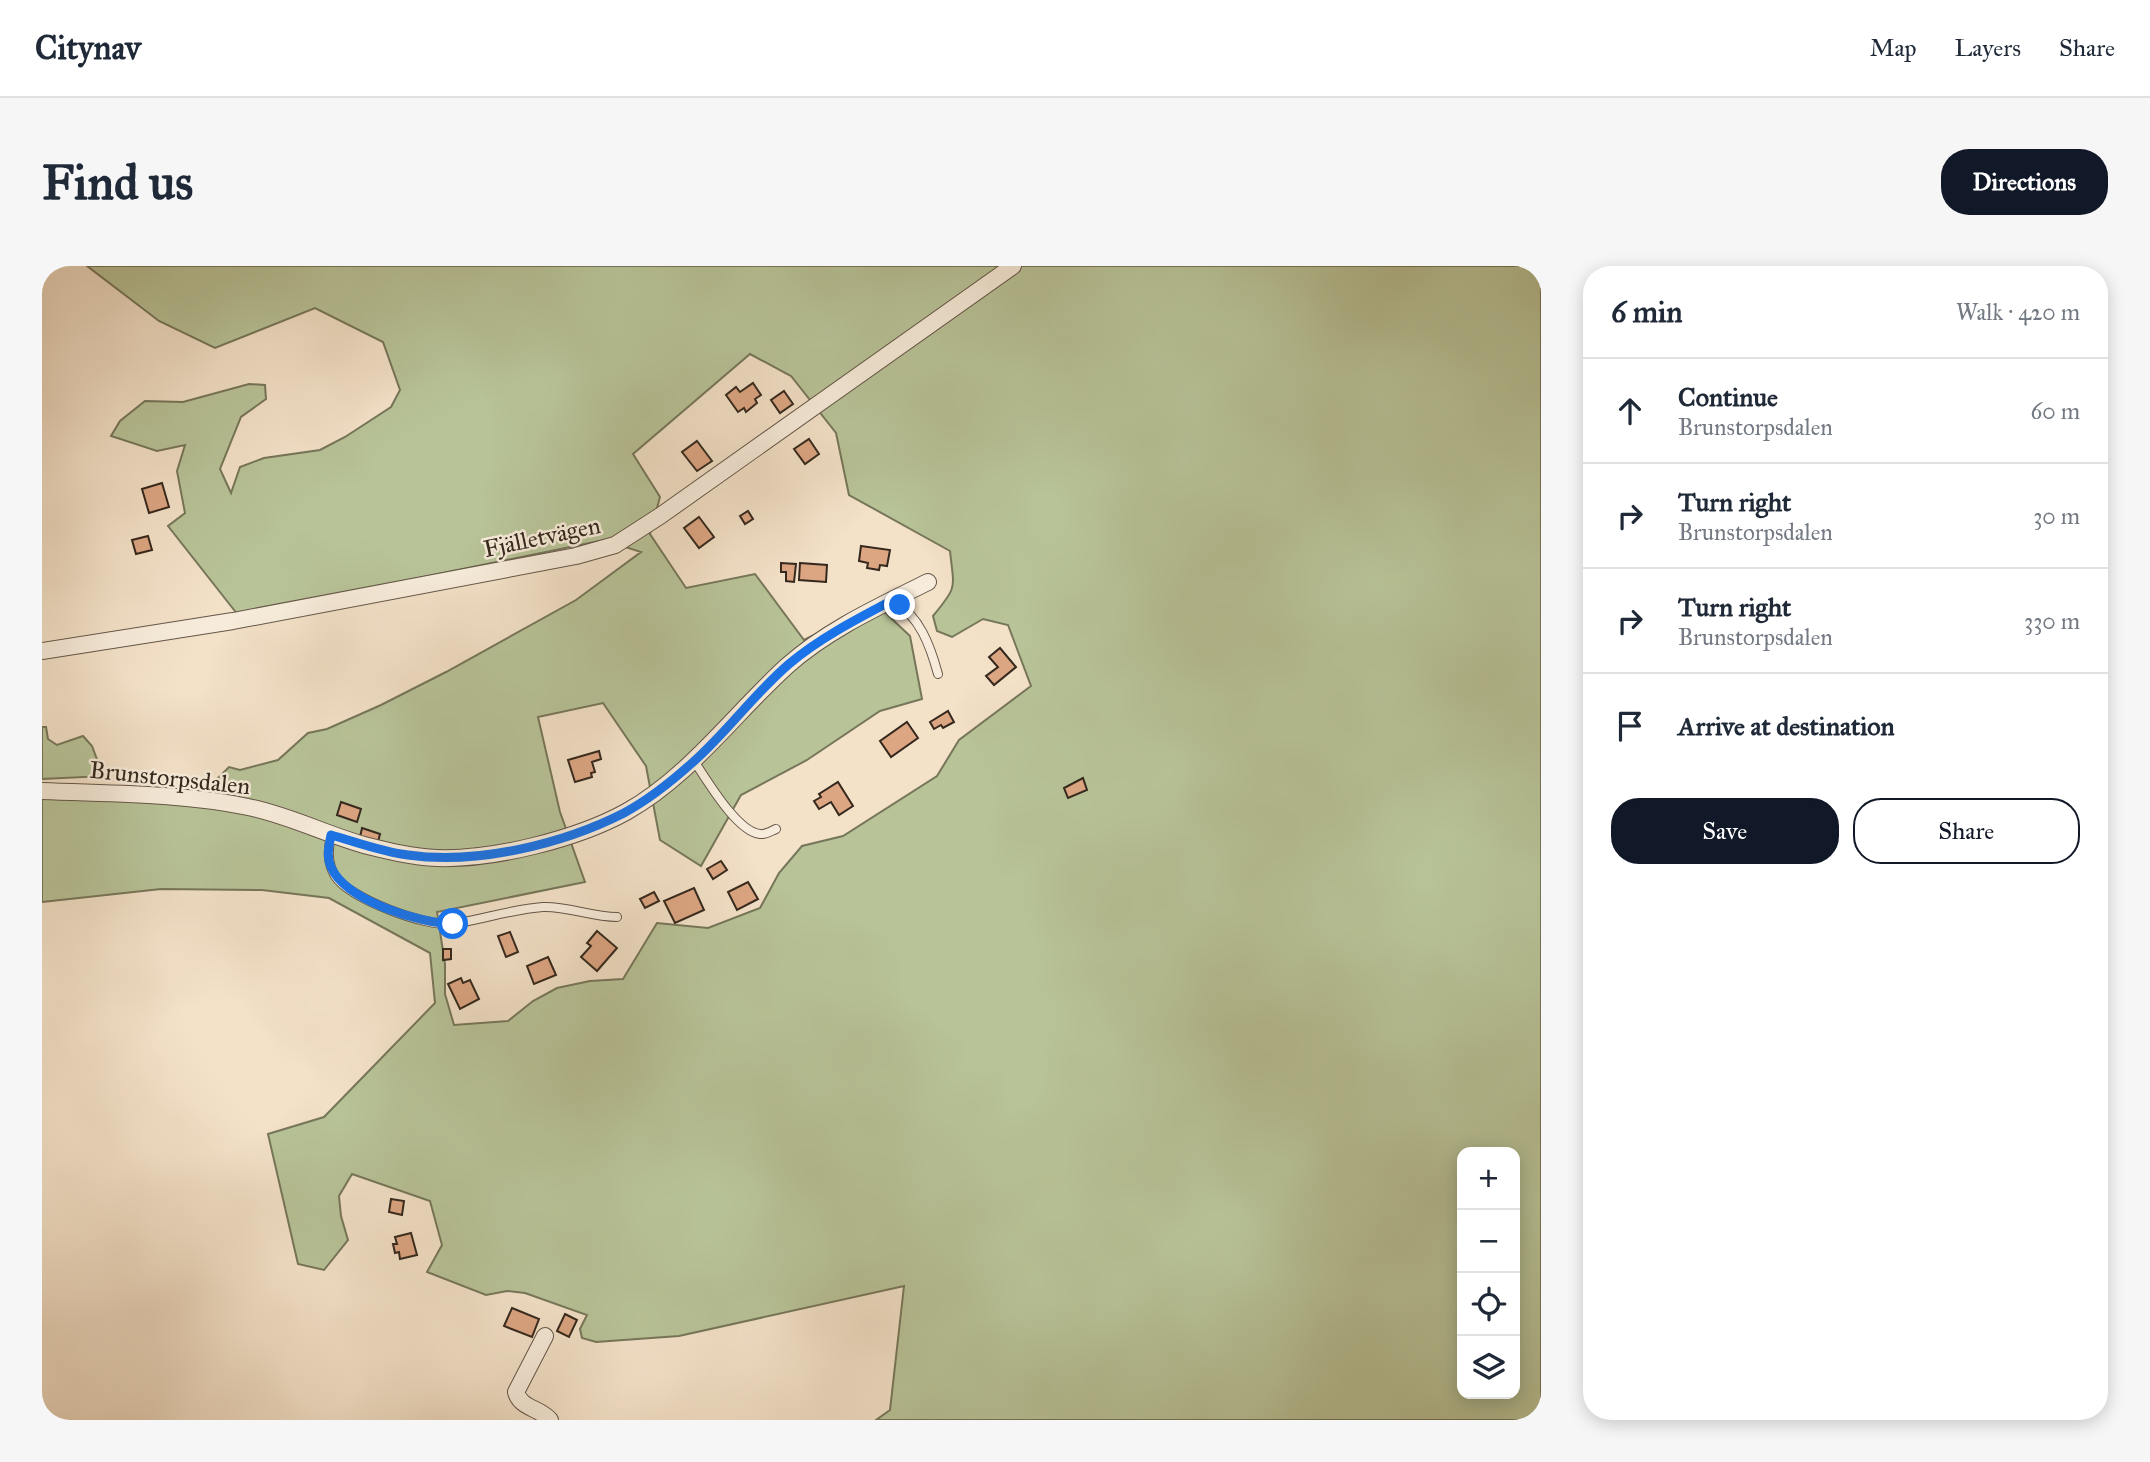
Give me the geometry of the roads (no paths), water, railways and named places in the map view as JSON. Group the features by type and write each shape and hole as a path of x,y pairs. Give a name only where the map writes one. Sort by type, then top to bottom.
{"street":[{"name":"Fjälletvägen","path":"42,652 233,621 576,556 615,545 684,500 1013,266"},
{"name":"Brunstorpsdalen","path":"42,791 228,803 275,814 375,848 417,856 438,858 510,851 578,832 625,812 694,761 788,665 858,618 928,582"},
{"path":"545,1336 516,1392 517,1398 523,1403 543,1412 550,1420"}],"lane":[{"path":"893,600 912,615 931,646 938,674"},
{"path":"694,761 738,822 761,835 776,829"},
{"path":"331,835 328,854 330,865 344,886 381,905 421,919 453,924 542,907 598,917 617,917"}]}
